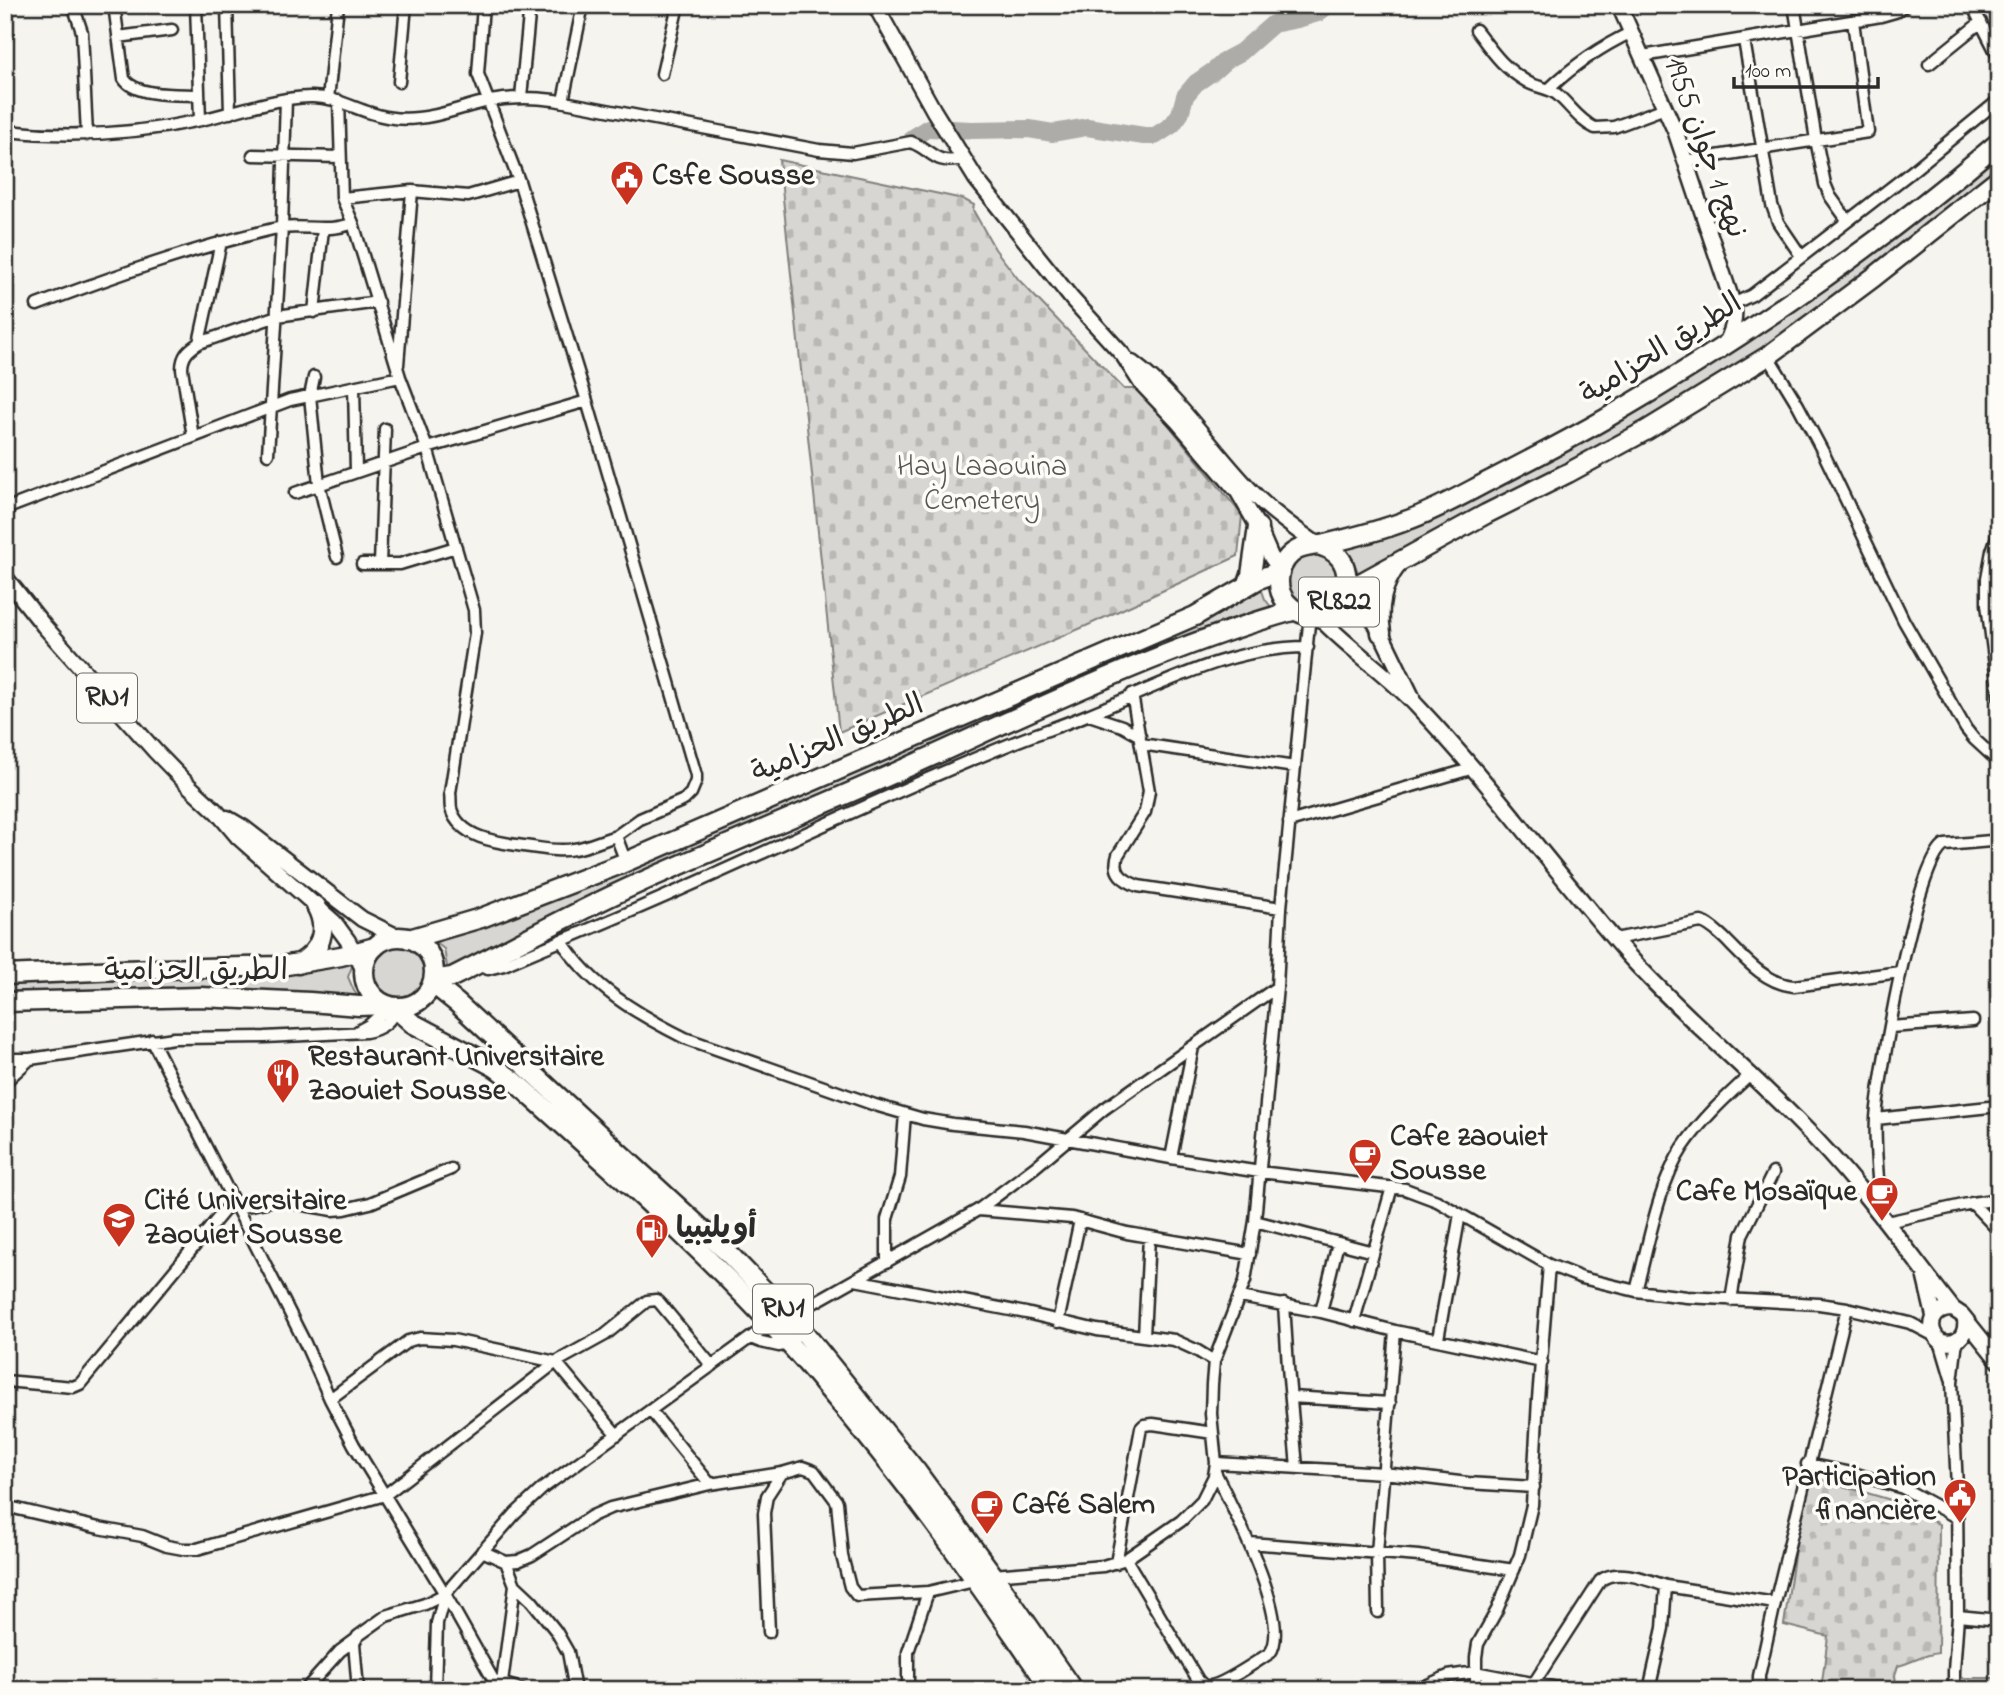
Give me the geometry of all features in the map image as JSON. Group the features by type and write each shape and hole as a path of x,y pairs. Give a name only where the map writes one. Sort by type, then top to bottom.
{"highway":[{"name":"الطريق الحزامية","path":"404,938 481,918 626,862 1195,616 1280,570 1287,558 1303,548 1358,537 1409,520 1461,496 1564,443 1725,346 1858,253 1947,186 1999,142"},
{"name":"الطريق الحزامية","path":"432,982 452,977 636,884 897,772 1042,706 1203,639 1333,607 1350,589 1647,430 1768,356 1874,277 1999,178"},
{"path":"1247,586 1258,527"},
{"name":"RL822","path":"1320,545 1336,556 1345,570 1346,585 1350,589"},
{"path":"1381,633 1381,595 1390,573 1399,561"},
{"name":"RL822","path":"1280,570 1283,597 1308,613"},
{"path":"298,964 312,954 321,939 322,922 316,906"},
{"path":"364,970 365,962 375,947 382,942 404,938"},
{"name":"RN1","path":"404,938 419,943 426,951 433,970 432,982 729,1254 802,1330 918,1472 1052,1690"},
{"name":"الطريق الحزامية","path":"5,975 281,966 375,947"},
{"path":"467,1013 461,990 465,975 473,966"},
{"name":"RN1","path":"364,970 369,992 377,1000 393,1006 412,1023 495,1067 514,1082 622,1177 737,1289 771,1324 870,1439 1073,1690"},
{"path":"393,1006 408,1006 423,997 432,982"},
{"name":"الطريق الحزامية","path":"5,1002 201,997 393,1006"}],"main road":[{"path":"874,5 960,156 1072,299 1123,355 1141,383 1238,492 1280,570"},
{"name":"نهج 1 جوان 1955","path":"1619,5 1665,107 1734,307"},
{"path":"1734,307 1748,320 1762,321"},
{"path":"1725,346 1732,332 1734,307"},
{"path":"1123,355 1149,375 1186,414 1258,499 1320,545"},
{"name":"RN1","path":"5,577 44,626 145,741 217,811 238,837 334,922 364,970"},
{"name":"RL822","path":"1350,589 1381,633 1416,704"},
{"name":"RL822","path":"1308,613 1416,704 1474,768 1615,939 1675,1004 1800,1122 1884,1218 1953,1309 1958,1311 1999,1362"},
{"name":"RN1","path":"217,811 244,828 362,919 404,938"},
{"name":"RL822","path":"1922,1270 1933,1318 1932,1331 1937,1338"},
{"path":"1933,1318 1939,1311 1953,1309"},
{"path":"1937,1338 1946,1343 1959,1339 1965,1329 1965,1320"},
{"name":"RL822","path":"1959,1339 1999,1362"}],"street":[{"path":"73,5 82,32 87,135"},
{"path":"114,5 124,79 127,84 143,91 199,95"},
{"path":"196,5 200,120"},
{"path":"227,5 230,113"},
{"path":"328,99 338,5"},
{"path":"399,82 406,5"},
{"path":"339,102 342,198 353,223 399,374 427,448 474,610 475,633 450,793 451,809 459,822 473,833 488,840 511,844 558,850 574,849 616,836 640,819 684,800 691,793 696,775 587,401 519,181 478,74 483,5"},
{"path":"522,97 530,5"},
{"path":"563,101 583,5"},
{"path":"662,74 678,5"},
{"path":"1794,5 1825,184 1848,221"},
{"path":"1643,57 1881,16 1895,12 1905,5"},
{"path":"1975,5 1999,58"},
{"path":"1685,161 1868,132 1853,21"},
{"path":"1929,64 1981,22"},
{"path":"118,37 172,30"},
{"path":"1476,30 1500,63 1533,85 1558,94 1572,111 1590,126 1600,129 1614,127 1665,107"},
{"path":"1549,89 1561,77 1616,40 1632,33"},
{"path":"1744,40 1772,205 1778,222 1801,256"},
{"path":"5,131 87,135 125,131 200,120 286,99 313,97 402,119 451,113 488,101 522,97 563,101 819,150 853,153 911,142 944,160 960,156"},
{"path":"268,454 282,227 286,99"},
{"path":"1734,307 1910,173 1999,100"},
{"path":"253,155 340,157"},
{"path":"342,198 412,191 468,196 519,181"},
{"path":"399,374 412,191"},
{"path":"37,305 221,242 282,227 323,229 353,223"},
{"path":"314,312 323,229"},
{"path":"199,342 221,242"},
{"path":"193,437 182,361 199,342 276,316 377,302"},
{"path":"1768,356 1823,452 1904,621 1966,729 1999,762"},
{"path":"5,509 290,400 354,387 399,374"},
{"path":"314,377 310,396 319,484 337,557"},
{"path":"354,387 356,471"},
{"path":"295,493 427,448 587,401"},
{"path":"380,564 385,429"},
{"path":"1999,531 1987,578 1987,604 1999,697"},
{"path":"362,564 400,564 456,547"},
{"path":"1213,1433 1153,1423 1141,1428 1121,1561 1198,1680 1206,1686 1219,1684 1270,1653 1275,1647 1276,1634 1267,1592 1250,1543 1215,1467 1212,1394 1214,1361 1245,1280 1255,1221 1277,988 1281,908 1308,647 1308,613"},
{"path":"473,966 495,968 641,907 861,807 1009,744 1089,715 1132,694 1235,656 1261,650 1308,647"},
{"path":"1132,694 1149,791 1145,812 1115,861 1118,875 1138,886 1281,908"},
{"path":"1089,715 1122,726 1140,740 1295,768"},
{"path":"1289,822 1474,768"},
{"path":"616,836 626,862"},
{"path":"1999,836 1991,841 1945,845 1936,853 1900,972 1876,1119 1884,1218 1999,1199"},
{"path":"1615,939 1701,922 1713,929 1757,970 1785,985 1900,972"},
{"path":"561,940 572,957 595,982 661,1027 795,1078 905,1114 953,1124 1024,1130 1171,1158 1392,1187 1437,1201 1549,1265 1582,1278 1636,1292 1819,1304 1910,1323 1937,1338 1952,1382"},
{"path":"305,1690 340,1651 367,1628 386,1616 425,1604 445,1594 515,1514 543,1488 771,1324 785,1311 808,1306 978,1210 1113,1102 1277,988"},
{"path":"5,1059 30,1059 174,1038 265,1037 358,1031 393,1006"},
{"path":"1890,1027 1973,1021"},
{"path":"152,1040 354,1445 501,1687"},
{"path":"1171,1158 1193,1047"},
{"path":"5,1082 30,1059"},
{"path":"1636,1292 1660,1201 1676,1161 1713,1110 1750,1074"},
{"path":"1876,1119 1999,1106"},
{"path":"887,1262 887,1219 900,1177 905,1114"},
{"path":"5,1381 73,1387 80,1384 235,1204 275,1200 333,1210 345,1209 370,1203 451,1169"},
{"path":"1731,1300 1742,1235 1773,1173"},
{"path":"1354,1321 1392,1187"},
{"path":"1972,1203 1999,1231"},
{"path":"978,1210 1080,1220 1149,1237 1250,1254"},
{"path":"1438,1339 1460,1214"},
{"path":"1058,1322 1080,1220"},
{"path":"1255,1221 1373,1252"},
{"path":"1144,1335 1149,1237"},
{"path":"1321,1312 1338,1243"},
{"path":"1476,1690 1478,1644 1497,1610 1514,1570 1532,1505 1549,1265"},
{"path":"855,1280 1026,1313 1097,1330 1174,1340 1214,1361"},
{"path":"1240,1297 1284,1304 1542,1362"},
{"path":"5,1506 142,1536 167,1546 197,1549 385,1495 556,1362 605,1335 643,1304 656,1300 712,1366"},
{"path":"1284,1304 1297,1467"},
{"path":"751,1338 779,1346 788,1344 802,1330 808,1306"},
{"path":"1755,1689 1807,1464 1847,1308"},
{"path":"1910,1323 1933,1318"},
{"path":"1378,1612 1377,1553 1395,1331"},
{"path":"330,1399 408,1341 420,1338 453,1340 556,1362 617,1435"},
{"path":"1954,1690 1958,1616 1952,1382 1959,1339"},
{"path":"1291,1397 1390,1403"},
{"path":"651,1411 710,1484"},
{"path":"1807,1464 1856,1474 1903,1489 1956,1517"},
{"path":"482,1550 506,1562 518,1561 610,1508 710,1484 782,1473 803,1467 814,1471 837,1502 842,1556 854,1593 862,1596 928,1592 985,1578 1096,1567 1121,1561 1164,1534 1192,1511 1202,1500 1215,1467"},
{"path":"1215,1467 1297,1467 1534,1487"},
{"path":"769,1632 764,1513 767,1496 782,1473"},
{"path":"1250,1543 1419,1556 1514,1570"},
{"path":"506,1562 515,1585 532,1601 568,1652 575,1690"},
{"path":"1534,1683 1602,1578 1610,1575 1775,1603"},
{"path":"501,1687 515,1585"},
{"path":"1648,1690 1663,1628 1666,1586"},
{"path":"908,1690 908,1652 928,1592"},
{"path":"435,1690 437,1623 445,1594"},
{"path":"1958,1616 1999,1620"},
{"path":"355,1640 358,1690"},
{"path":"1416,1690 1448,1676 1475,1672 1569,1690"},
{"path":"501,1687 523,1690"}],"green space":[{"path":"1999,150 1999,173 1811,318 1681,405 1361,580 1352,558 1343,547 1556,455"},
{"name":"Hay Laaouina Cemetery","path":"779,160 963,199 974,205 973,210 995,249 1019,280 1124,389 1136,389 1159,413 1242,515 1238,556 1086,626 839,732"},
{"path":"1315,551 1333,561 1339,581 1329,600 1320,605 1309,606 1299,603 1286,587 1287,566 1295,557"},
{"path":"1260,585 1265,599 1274,611 1257,612 1210,627 847,785 448,972 444,949 431,939"},
{"path":"398,947 417,954 424,973 417,992 398,999 379,992 372,973 379,954"},
{"path":"354,961 348,977 364,1004 5,991 5,985 25,982 303,971"},
{"path":"1812,1477 1891,1500 1939,1524 1938,1653 1898,1666 1895,1675 1897,1690 1821,1690 1828,1636 1784,1625 1804,1488"},
{"path":"1956,1678 1999,1678 1999,1686 1956,1688"}],"waterway":[{"path":"913,138 928,128 1029,129 1053,133 1087,127 1155,136 1172,125 1180,114 1185,96 1196,83 1241,52 1273,24 1318,13 1328,5"}],"place":[{"name":"Csfe Sousse","path":"627,207"},
{"name":"Restaurant Universitaire Zaouiet Sousse","path":"283,1105"},
{"name":"Cafe zaouiet Sousse","path":"1365,1185"},
{"name":"Cafe Mosaïque","path":"1882,1223"},
{"name":"Cité Universitaire Zaouiet Sousse","path":"119,1249"},
{"name":"أويليبيا","path":"652,1260"},
{"name":"Participation financière","path":"1960,1525"},
{"name":"Café Salem","path":"987,1536"}]}
